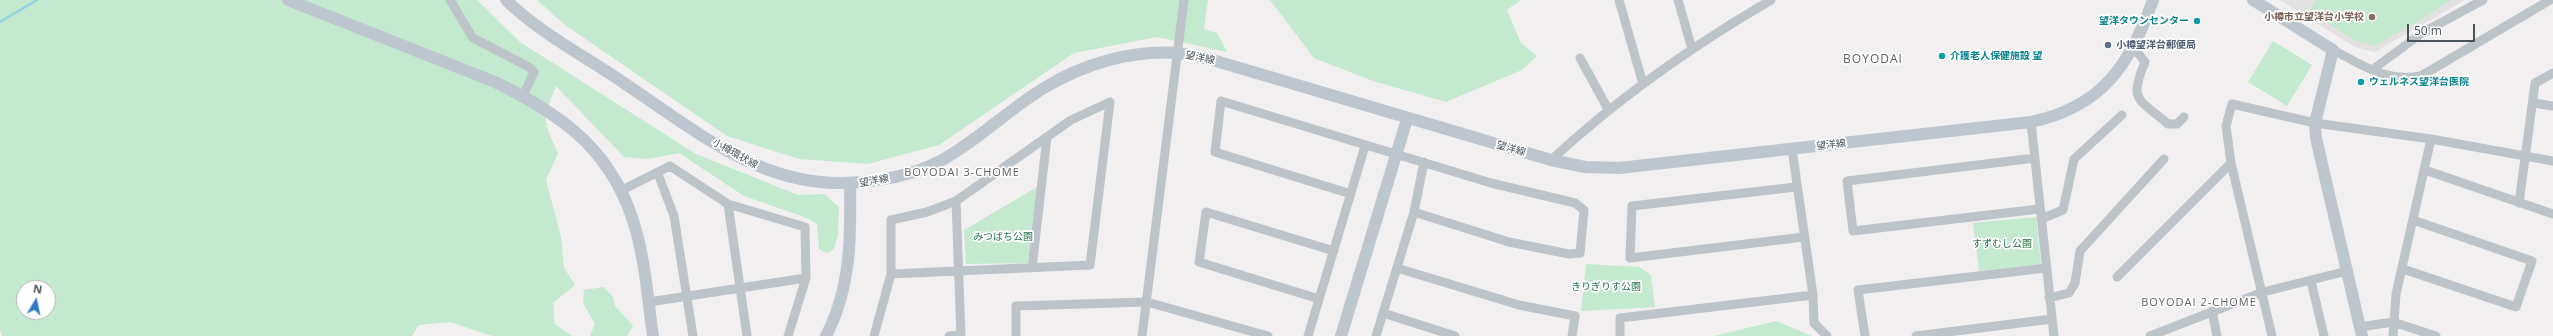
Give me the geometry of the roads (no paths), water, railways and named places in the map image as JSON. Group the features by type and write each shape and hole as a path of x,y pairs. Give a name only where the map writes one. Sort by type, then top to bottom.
{"street":[{"path":"288,0 400,44 523,96 571,126 605,163 622,190 638,234 654,336"},
{"path":"450,0 473,38 529,67 534,72 523,96"},
{"name":"小樽環状線","path":"506,0 520,14 566,45 745,160 786,177 829,185 850,185"},
{"path":"1142,336 1184,0"},
{"path":"1619,0 1643,84"},
{"path":"1678,0 1692,49"},
{"path":"1551,160 1608,109 1692,49 1771,0"},
{"name":"望洋線","path":"850,185 906,176 941,161 1044,88 1085,67 1142,54 1178,53 1216,61 1407,119 1551,160 1585,167 1619,168 2031,122 2049,118 2088,98 2108,82 2134,48 2153,0"},
{"path":"2253,0 2333,50 2384,76 2406,79 2421,76 2550,0"},
{"path":"2372,70 2422,32 2482,0"},
{"path":"2134,48 2145,62 2137,81 2136,89 2139,98 2168,124 2177,124 2184,116"},
{"path":"2333,50 2315,124 2316,138 2361,332 2393,322 2436,336"},
{"path":"1580,58 1608,109"},
{"path":"2519,203 2527,156 2535,84 2553,73"},
{"path":"1351,194 1215,152 1221,101 1365,146 1424,162 1529,194 1574,203 1584,210 1580,253 1569,254 1509,242 1414,212"},
{"path":"874,336 891,274 891,220 927,212 956,201 1071,120 1110,102 1090,265 891,274"},
{"path":"2534,102 2553,106"},
{"path":"2272,336 2231,163 2226,126 2232,104 2315,124 2431,139 2553,161"},
{"path":"2041,220 2063,210 2074,159 2122,115"},
{"path":"1341,336 1395,154 1407,119"},
{"path":"2031,122 2039,209 2054,336"},
{"path":"1032,268 1047,137"},
{"path":"2394,336 2393,322 2431,139"},
{"path":"1308,336 1365,146"},
{"path":"1792,149 1796,187 1813,295 1814,323 1827,336"},
{"path":"2035,158 1847,181 1853,231 2039,209"},
{"path":"2050,298 2069,293 2075,283 2080,251 2164,159"},
{"path":"1376,336 1414,212 1424,162"},
{"path":"2117,277 2231,163"},
{"path":"622,190 658,174 670,166 728,204 805,227 806,278 788,336"},
{"path":"2425,170 2553,214"},
{"path":"658,174 674,216 688,295 693,336"},
{"path":"826,336 840,302 847,276 851,239 850,185"},
{"path":"1796,187 1632,206 1630,258 1804,237"},
{"path":"949,336 961,336 960,271 956,201"},
{"path":"728,204 747,336"},
{"path":"1319,299 1199,262 1206,212 1334,251"},
{"path":"2403,269 2516,306 2532,261 2413,220"},
{"path":"1397,268 1519,305 1575,316 1572,336"},
{"path":"1865,336 1858,290 2046,268"},
{"path":"2150,336 2162,334 2212,311 2262,292 2311,281 2346,271"},
{"path":"649,302 806,278"},
{"path":"2311,281 2324,336"},
{"path":"1620,336 1620,318 1813,295"},
{"path":"1016,336 1016,306 1147,302 1268,336"},
{"path":"2212,311 2217,336"},
{"path":"1383,312 1455,336"},
{"path":"1917,336 2052,319"}],"waterway":[{"path":"0,22 37,0"}],"place":[{"name":"小樽市立望洋台小学校","path":"2372,17"},
{"name":"望洋タウンセンター","path":"2197,21"},
{"name":"小樽望洋台郵便局","path":"2108,45"},
{"name":"介護老人保健施設 望","path":"1942,56"},
{"name":"ウェルネス望洋台医院","path":"2361,82"}],"district":[{"name":"BOYODAI","path":"1873,60"},
{"name":"BOYODAI 3-CHOME","path":"962,173"},
{"name":"BOYODAI 2-CHOME","path":"2199,303"}],"park label":[{"name":"みつばち公園","path":"1003,237"},
{"name":"すずむし公園","path":"2002,244"},
{"name":"きりぎりす公園","path":"1606,287"}]}
